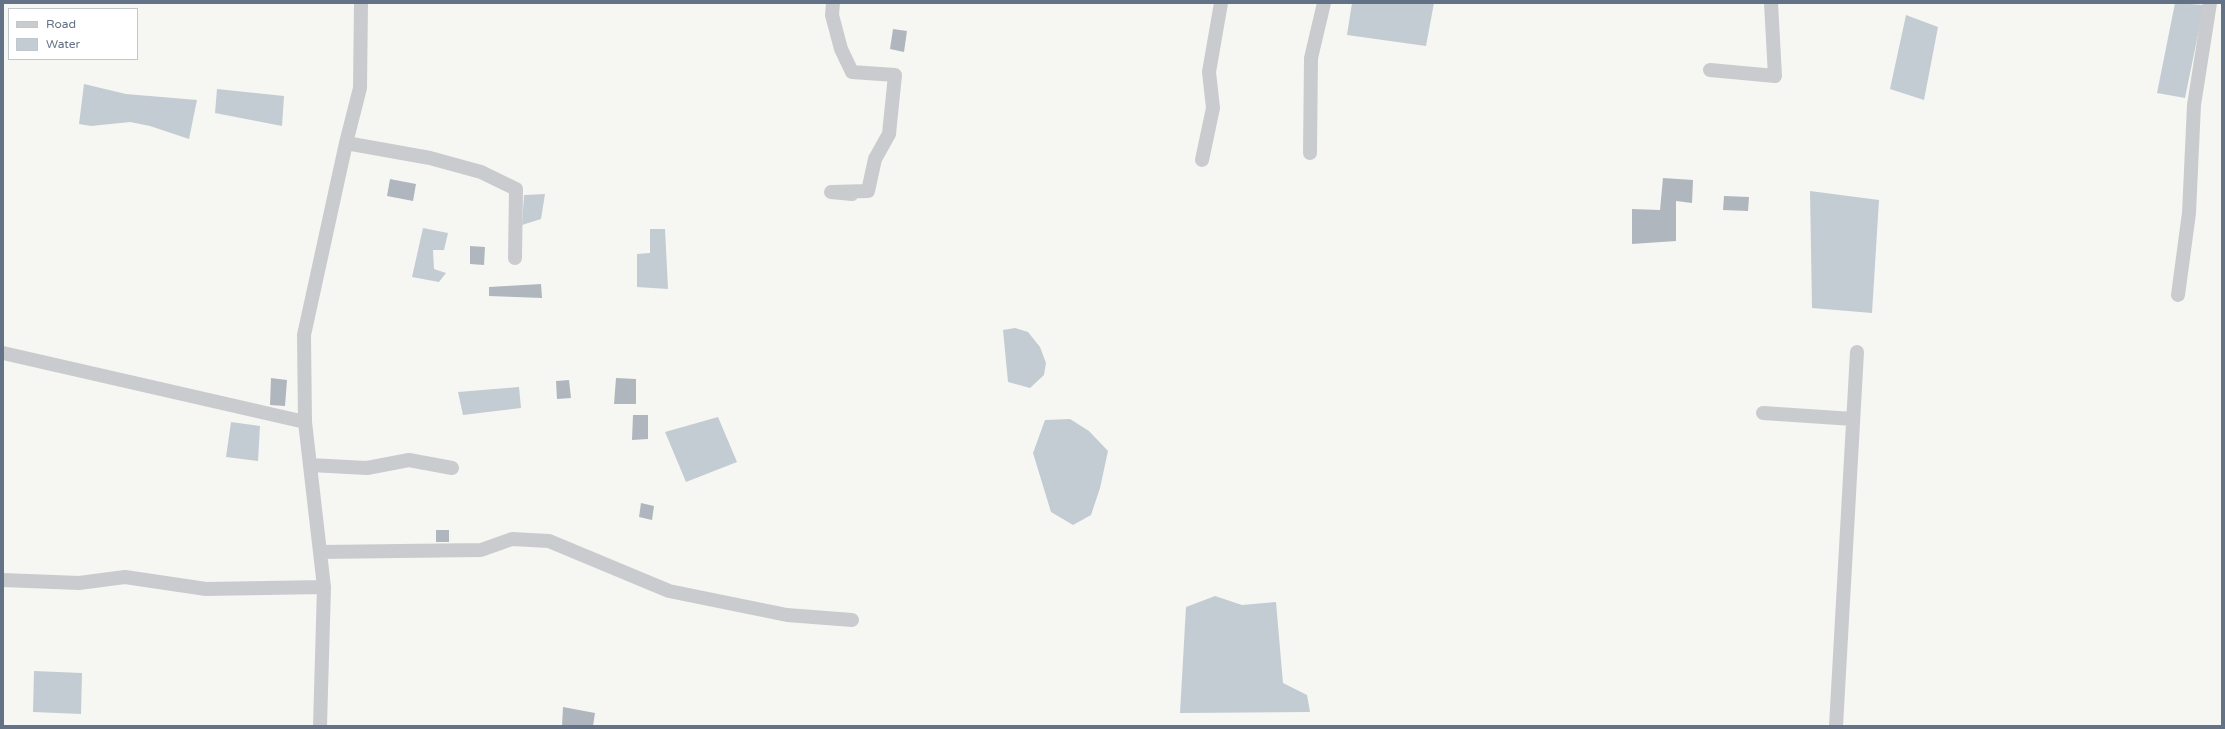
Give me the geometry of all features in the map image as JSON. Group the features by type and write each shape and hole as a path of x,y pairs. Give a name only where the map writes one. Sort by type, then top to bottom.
{"street":[{"path":"320,726 324,587 305,422 304,335 346,143 360,88 361,3"},
{"path":"833,3 832,15 841,49 852,72 895,75 889,134 876,159 868,191 831,192 852,194"},
{"path":"1202,160 1213,108 1209,72 1221,3"},
{"path":"1310,153 1311,58 1324,3"},
{"path":"1710,70 1775,76 1771,3"},
{"path":"2178,295 2189,213 2194,106 2210,3"},
{"path":"346,143 430,158 481,172 516,189 515,258"},
{"path":"1836,726 1857,352"},
{"path":"3,353 305,422"},
{"path":"1763,413 1853,419"},
{"path":"310,465 367,468 409,460 452,468"},
{"path":"320,552 481,550 512,539 549,541 669,591 787,615 852,620"},
{"path":"3,580 79,583 125,577 206,589 324,587"}],"water":[{"path":"1352,3 1434,3 1426,46 1347,35"},
{"path":"2175,3 2204,5 2185,98 2157,93"},
{"path":"1906,15 1938,27 1924,100 1890,89"},
{"path":"84,84 126,94 197,100 189,139 150,126 130,122 91,126 79,124"},
{"path":"217,89 284,96 282,126 215,113"},
{"path":"1810,191 1879,200 1872,313 1812,308"},
{"path":"545,194 541,219 522,225 524,195"},
{"path":"423,228 448,233 444,250 433,250 434,269 446,273 439,282 412,277"},
{"path":"650,229 665,229 668,289 637,287 637,254 650,253"},
{"path":"1015,328 1028,332 1040,347 1046,363 1044,375 1030,388 1008,382 1003,330"},
{"path":"519,387 521,408 463,415 458,392"},
{"path":"718,417 737,462 686,482 665,432"},
{"path":"1070,419 1089,431 1108,451 1100,488 1091,515 1073,525 1051,512 1033,453 1045,420"},
{"path":"231,422 260,426 258,461 226,457"},
{"path":"1215,596 1242,605 1276,602 1283,683 1307,695 1310,712 1180,713 1186,607"},
{"path":"34,671 82,673 81,714 33,712"}],"building":[{"path":"893,29 907,31 904,52 890,49"},
{"path":"1663,178 1693,180 1692,203 1676,201 1676,241 1632,244 1632,209 1660,210"},
{"path":"390,179 416,184 413,201 387,196"},
{"path":"1724,196 1749,197 1748,211 1723,210"},
{"path":"470,246 485,247 484,265 470,264"},
{"path":"541,284 542,298 489,296 489,287"},
{"path":"271,378 287,380 285,406 270,405"},
{"path":"616,378 636,379 636,404 614,404"},
{"path":"569,380 571,398 557,399 556,381"},
{"path":"633,415 648,415 648,439 632,440"},
{"path":"641,503 654,506 652,520 639,517"},
{"path":"436,530 449,530 449,542 436,542"},
{"path":"563,707 595,713 593,726 562,726"}]}
